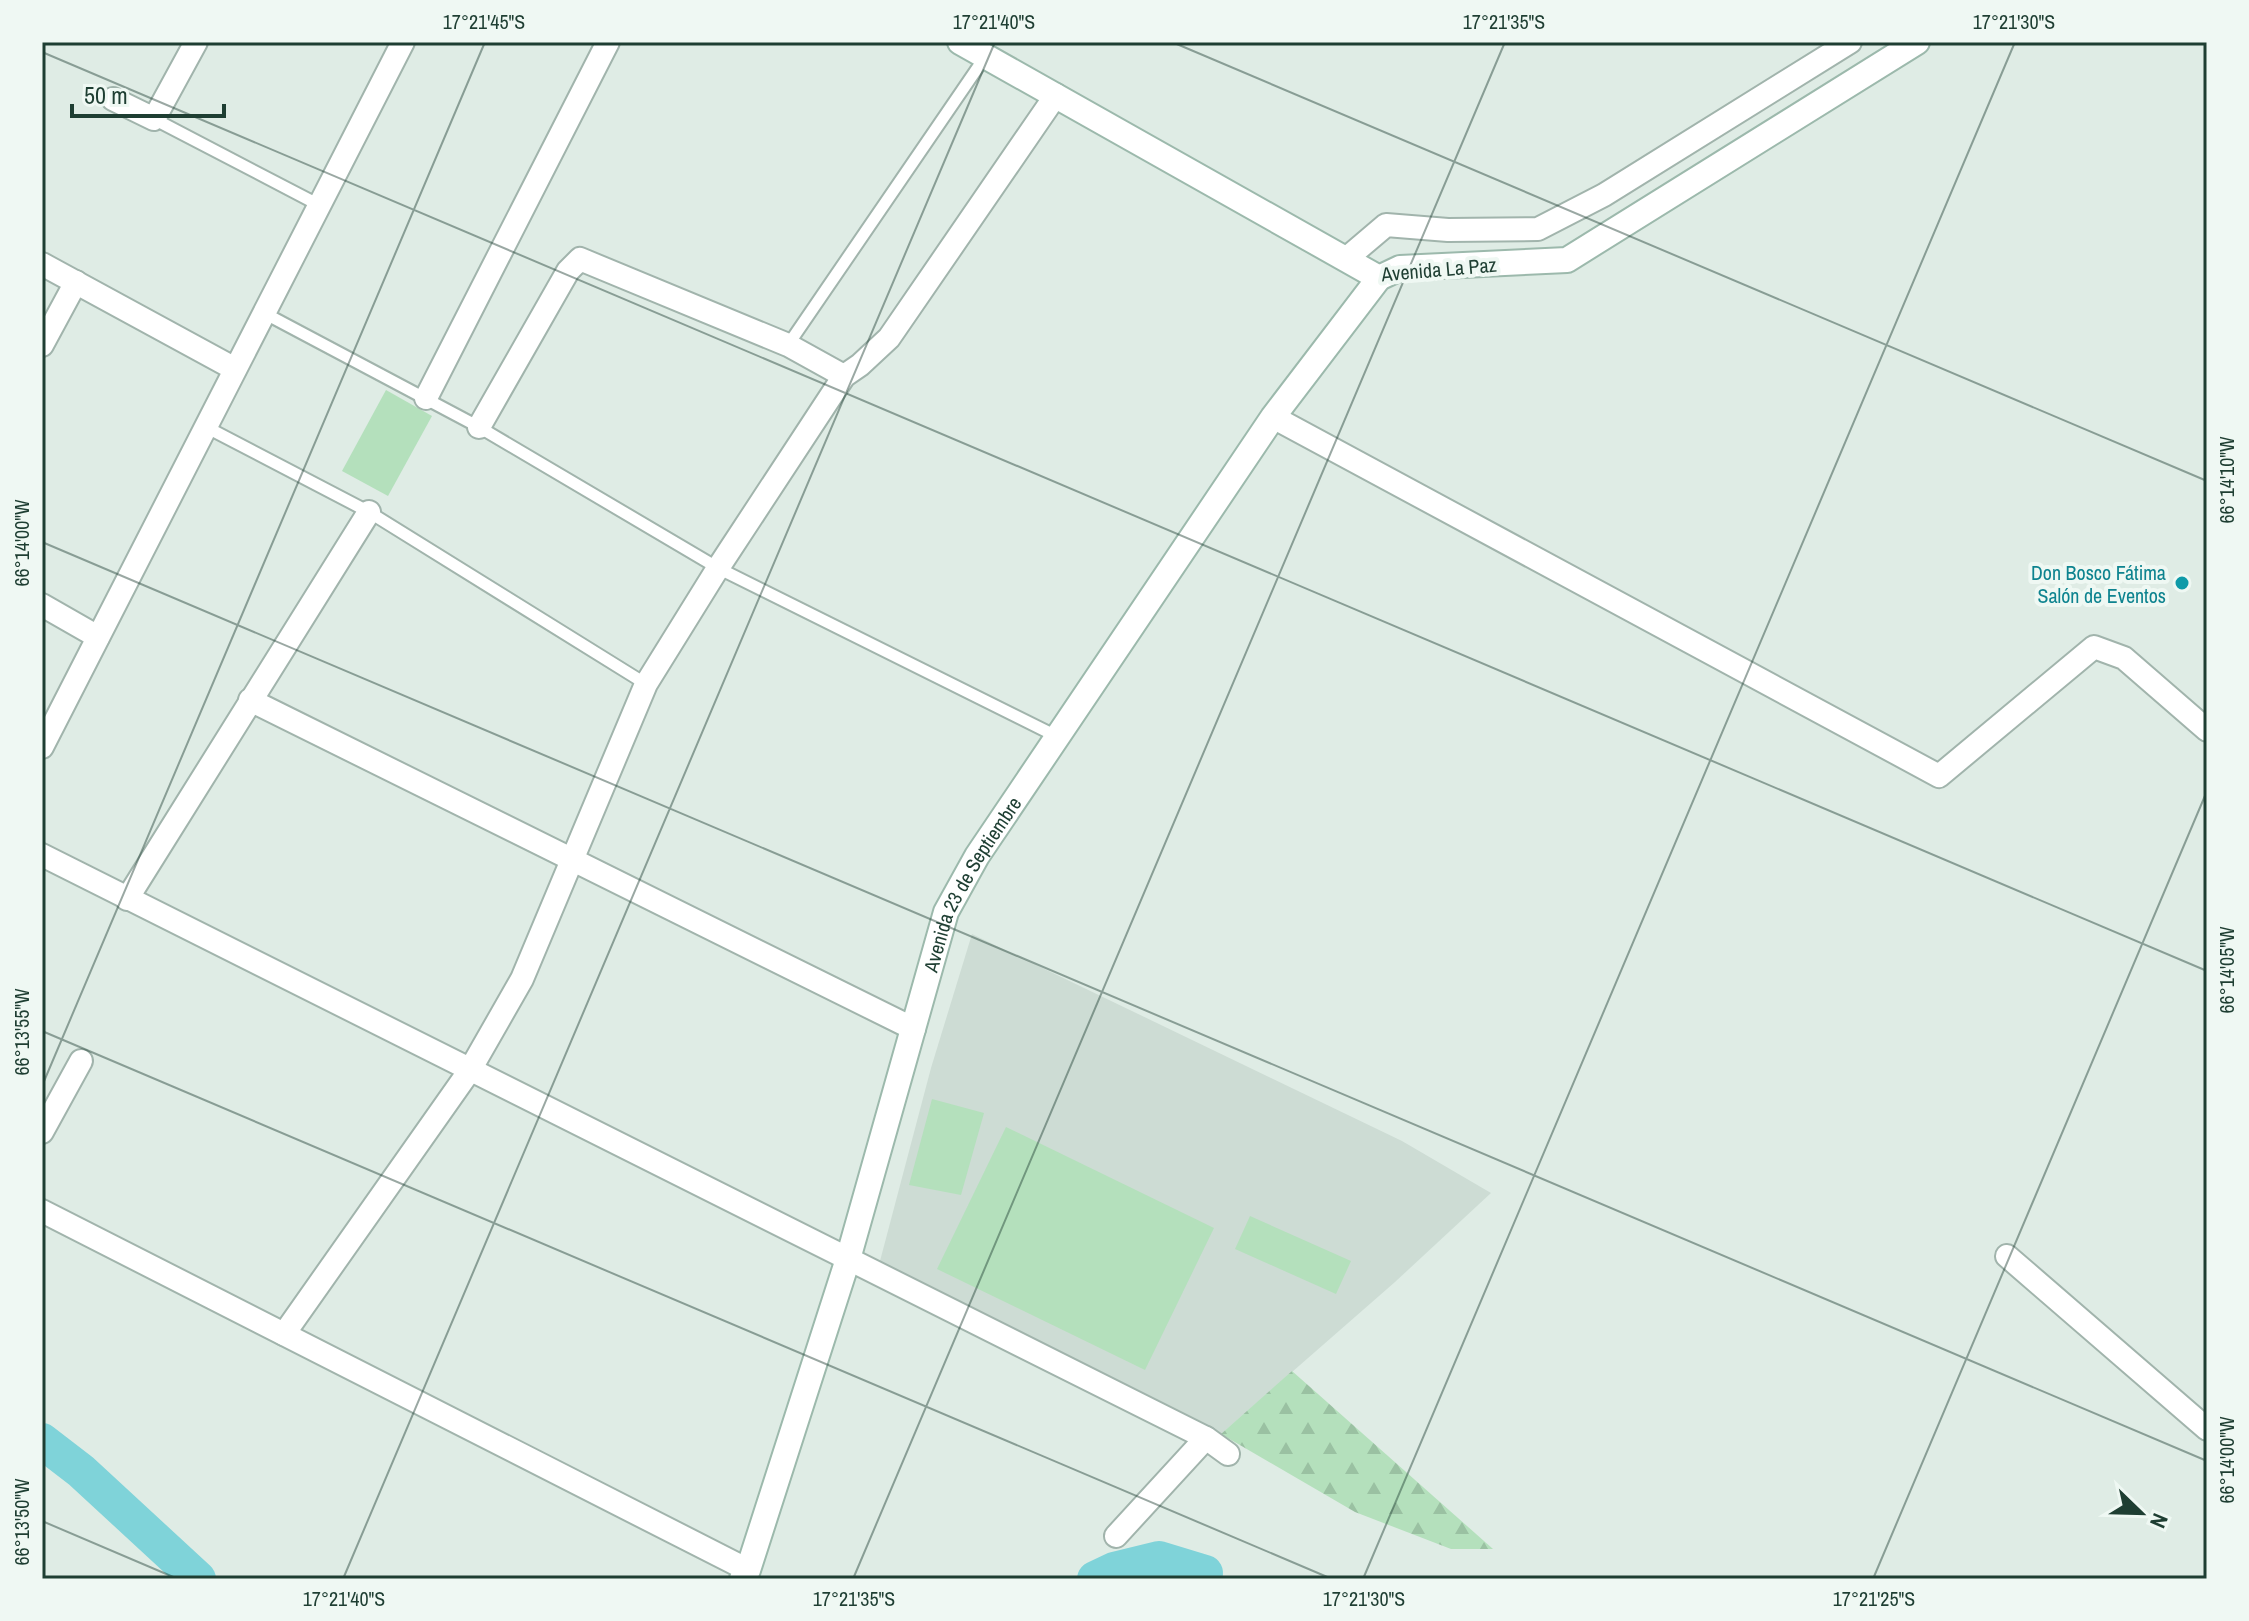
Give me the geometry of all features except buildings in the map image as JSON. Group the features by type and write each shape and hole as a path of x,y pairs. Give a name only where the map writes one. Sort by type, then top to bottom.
{"main road":[{"name":"Avenida La Paz","path":"960,42 1379,278 1400,268 1567,260 1917,42"},
{"name":"Avenida 23 de Septiembre","path":"745,1574 848,1259 946,912 977,856 1056,736 1273,417 1379,278"}],"street":[{"path":"113,99 154,119 196,42"},
{"path":"426,398 608,42"},
{"path":"1346,259 1386,225 1448,230 1538,229 1604,195 1850,42"},
{"path":"42,747 401,43"},
{"path":"284,1334 470,1070 522,979 646,684 718,568 844,376 889,338 1056,95"},
{"path":"479,427 568,271 580,259 788,345 844,376"},
{"path":"42,264 235,369"},
{"path":"42,345 76,282"},
{"path":"1273,417 1939,776 2094,647 2124,658 2207,730"},
{"path":"127,899 369,512"},
{"path":"42,605 98,637"},
{"path":"250,700 914,1029"},
{"path":"42,855 1206,1438 1228,1454"},
{"path":"42,1132 81,1061"},
{"path":"42,1211 745,1574"},
{"path":"2007,1256 2207,1429"},
{"path":"1116,1536 1206,1438"}],"lane":[{"path":"788,345 985,56"},
{"path":"154,119 319,205"},
{"path":"264,313 479,427 718,568 1056,736"},
{"path":"206,427 369,512 646,684"}],"shaded area":[{"path":"972,934 1402,1141 1491,1193 1395,1282 1221,1434 880,1261 931,1068"}],"green space":[{"path":"386,390 432,416 388,496 342,471"},
{"path":"932,1099 984,1113 961,1195 909,1185"},
{"path":"1006,1127 1214,1228 1145,1370 937,1269"},
{"path":"1250,1216 1351,1261 1336,1294 1235,1249"},
{"path":"1292,1371 1493,1549 1451,1549 1355,1512 1221,1434"}],"waterway":[{"path":"42,1441 81,1471 198,1579"},
{"path":"1095,1579 1114,1570 1159,1559 1205,1573"}],"place":[{"name":"Don Bosco Fátima Salón de Eventos","path":"2182,583"}]}
